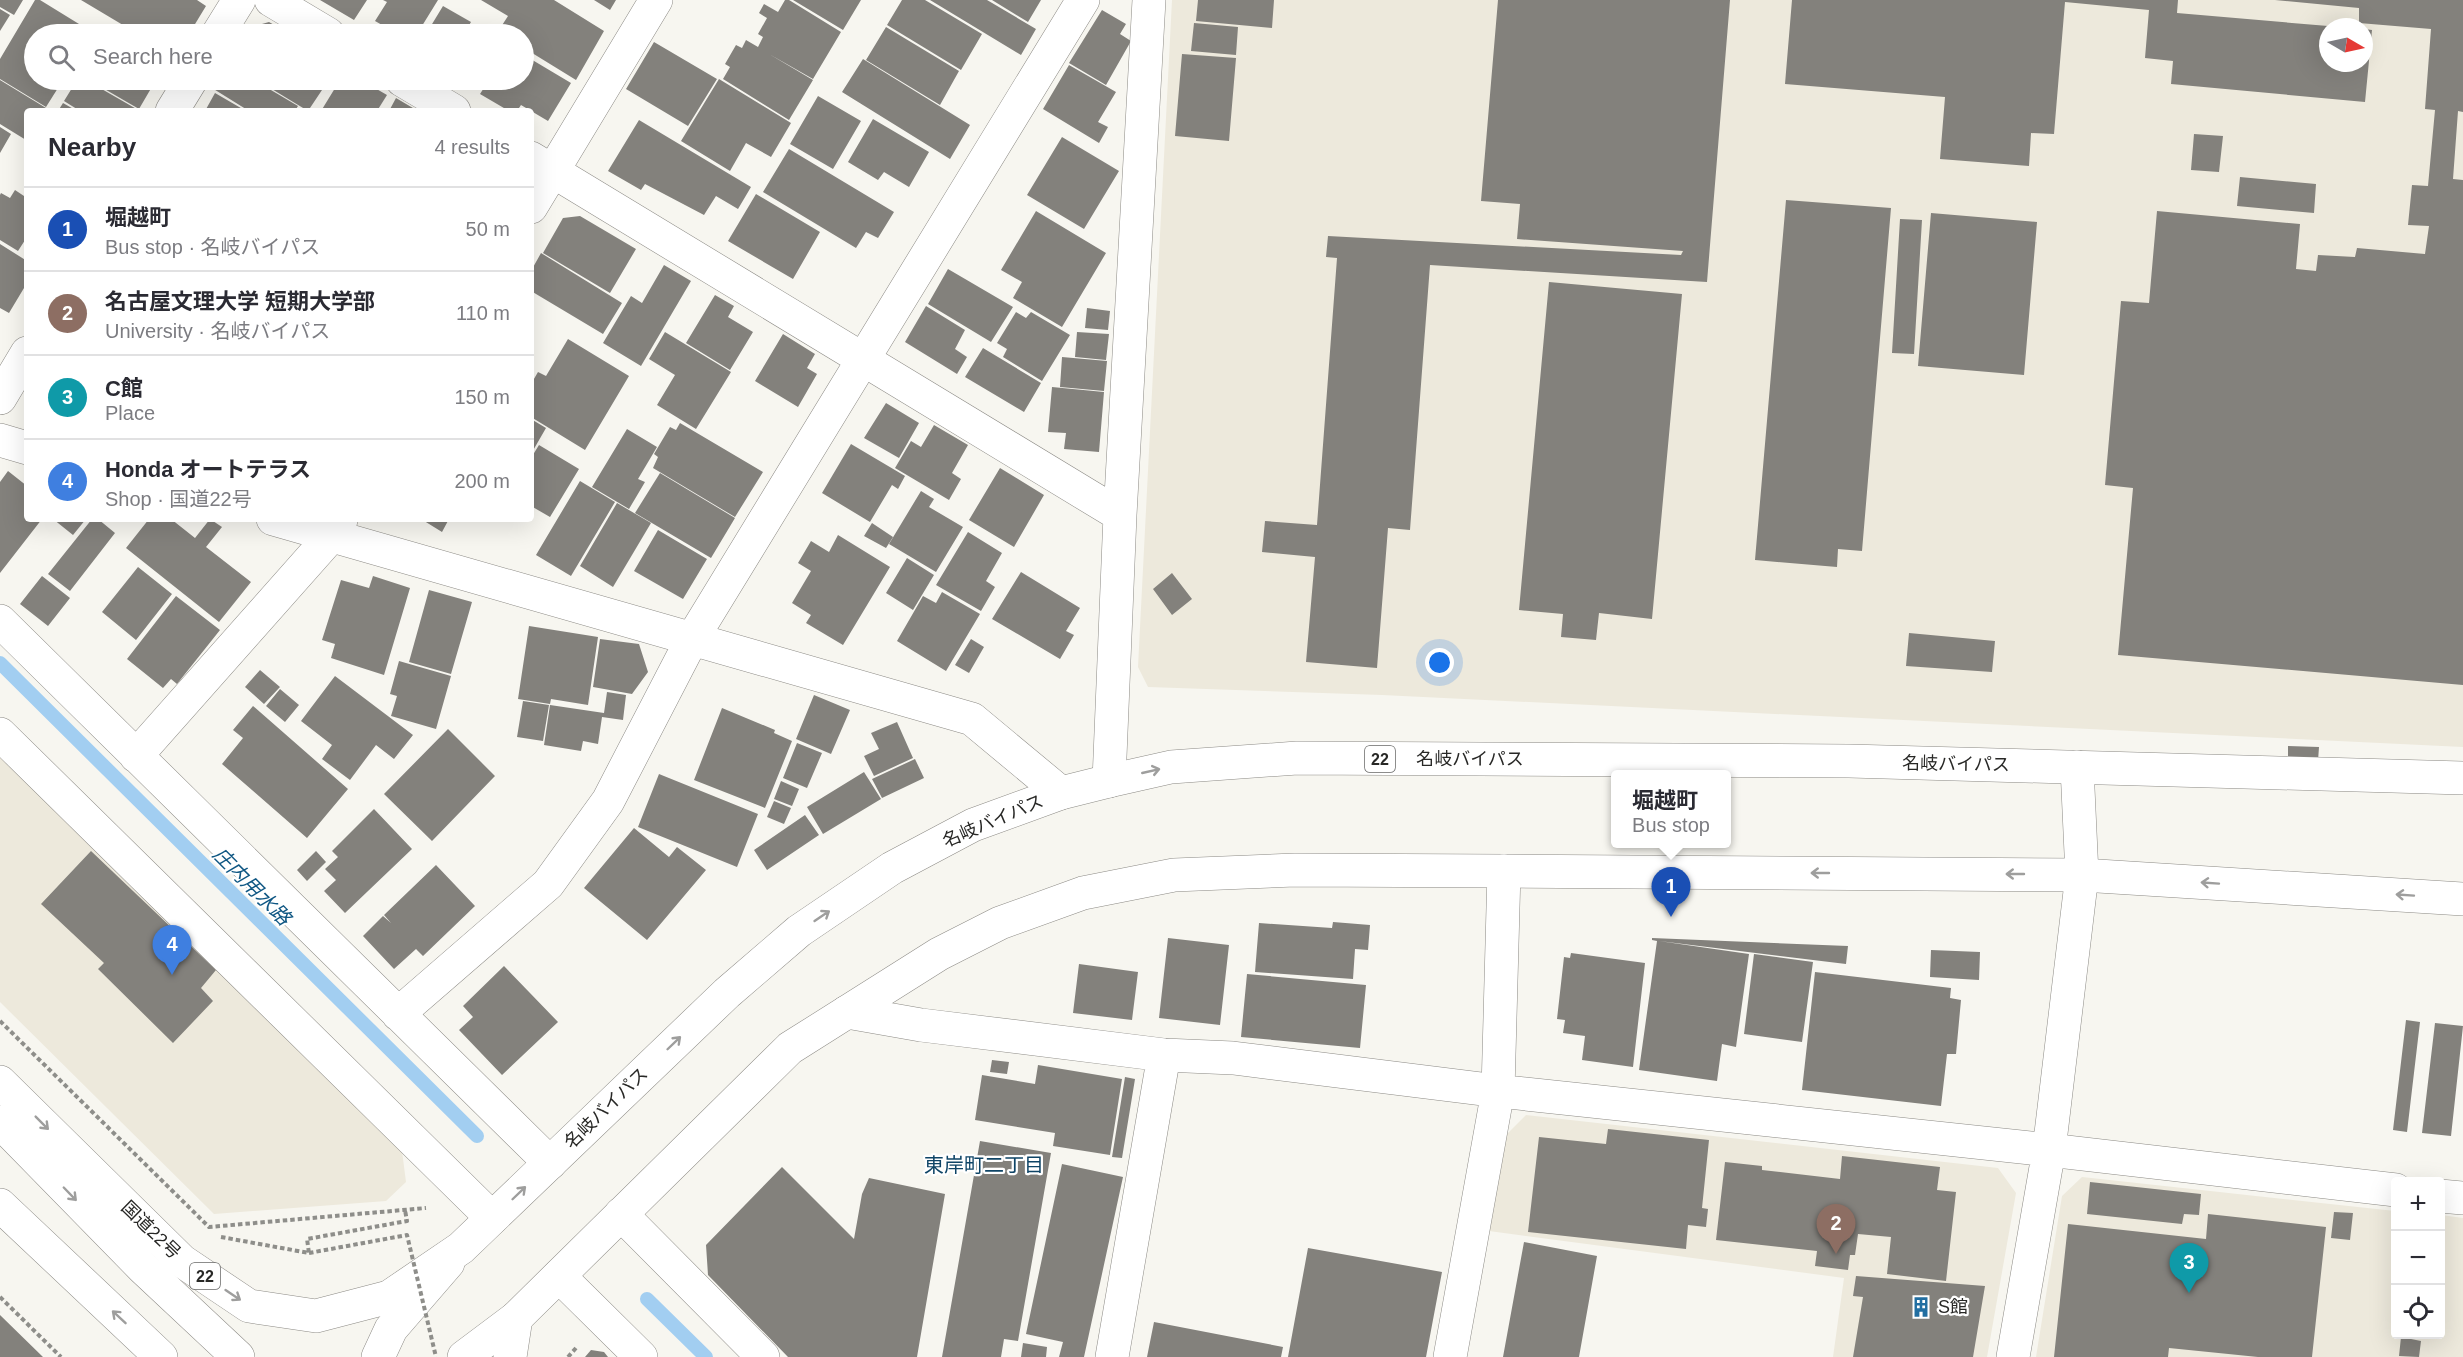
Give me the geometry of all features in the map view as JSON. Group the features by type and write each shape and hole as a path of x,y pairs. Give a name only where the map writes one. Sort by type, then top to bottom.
{"main road":[{"path":"224,24 239,0"},
{"path":"271,0 311,24"},
{"path":"534,195 542,164 656,0"},
{"path":"398,1014 548,884 608,801 692,639 1083,0"},
{"path":"1109,781 1120,515 1149,0"},
{"path":"174,108 185,90"},
{"path":"419,90 449,108"},
{"path":"542,164 1120,515"},
{"path":"0,398 24,358"},
{"path":"0,440 24,447"},
{"path":"297,522 336,527 692,639 972,719 1061,793"},
{"path":"136,756 336,527"},
{"path":"0,621 550,1162"},
{"path":"0,734 492,1218"},
{"name":"名岐バイパス","path":"461,1248 727,993 799,931 892,868 963,831 1061,793 1109,781 1171,767 1297,758 1849,761 2463,778"},
{"path":"2013,1357 2049,1150 2082,875 2077,767"},
{"path":"464,1357 516,1318 790,1048 939,954 1000,923 1083,893 1174,875 1295,870 2082,875 2463,899"},
{"path":"1450,1357 1498,1092 1504,871"},
{"path":"847,1012 921,1025 1164,1055 1233,1058 1498,1092 2049,1150 2391,1189"},
{"path":"1112,1357 1164,1055"},
{"name":"国道22号","path":"0,1082 182,1261 249,1306 316,1316 389,1297 461,1248"},
{"path":"0,1122 143,1268 238,1357"},
{"path":"2445,1196 2463,1198"},
{"path":"0,1205 161,1357"},
{"path":"621,1214 763,1357"},
{"path":"378,1357 391,1329 461,1248"},
{"path":"560,1276 641,1357"},
{"path":"510,1357 516,1318"}],"path":[{"path":"0,1021 209,1227 425,1208 454,1180"},
{"path":"309,1252 307,1239 407,1221 405,1210"},
{"path":"221,1238 309,1252 407,1235 436,1357"},
{"path":"0,1297 61,1357"}],"shaded area":[{"path":"1172,0 2463,0 2463,747 1382,695 1148,687 1138,667"},
{"path":"0,751 402,1151 406,1182 386,1201 214,1214 0,1002"},
{"path":"1526,1115 1998,1168 2016,1193 1987,1357 1833,1357 1844,1278 1489,1231 1504,1137"},
{"path":"2082,1177 2391,1211 2391,1339 2445,1339 2445,1216 2463,1218 2463,1357 2036,1357 2062,1196"}],"building":[{"path":"0,0 23,0 14,15 0,7"},
{"path":"35,0 40,0 79,24 24,24 24,90 57,90 46,107 0,79 0,59"},
{"path":"81,0 197,0 206,6 195,24 121,24"},
{"path":"320,0 367,0 354,20"},
{"path":"383,0 438,0 423,24 380,24 375,21 387,2"},
{"path":"481,0 554,0 604,31 576,80 534,54 534,24 503,24 508,16"},
{"path":"594,0 616,0 610,10"},
{"path":"785,0 789,0 841,32 813,79 769,54 813,80 789,120 723,79 730,67 725,64 736,45 742,48 746,40 758,47 763,37 758,34 767,18 759,13 764,4 778,12"},
{"path":"793,0 861,0 843,30"},
{"path":"902,0 925,0 982,34 961,70 887,25"},
{"path":"930,0 987,0 1036,29 1021,55"},
{"path":"992,0 1041,0 1028,22"},
{"path":"1198,0 1274,0 1272,28 1196,21"},
{"path":"1498,0 1730,0 1707,282 1430,265 1410,530 1388,528 1377,668 1306,662 1315,557 1262,552 1265,521 1317,525 1337,258 1326,257 1328,236 1681,255 1683,251 1517,239 1520,204 1481,201"},
{"path":"1792,0 2178,0 2177,13 2319,25 2319,72 2368,72 2365,102 2171,84 2173,61 2145,58 2149,10 2065,2 2054,134 2031,133 2029,166 1940,159 1945,97 1785,84"},
{"path":"2275,0 2463,0 2463,112 2458,111 2453,179 2463,180 2463,685 2118,655 2133,488 2105,485 2121,301 2149,303 2157,211 2300,224 2296,269 2316,271 2318,255 2355,257 2357,248 2425,254 2429,226 2408,225 2412,185 2428,186 2435,110 2425,109 2431,29 2373,24 2373,18 2359,18 2359,8"},
{"path":"443,6 471,22 470,24 432,24"},
{"path":"0,9 10,15 0,31"},
{"path":"1102,10 1126,24 1120,34 1131,41 1106,85 1069,63"},
{"path":"1194,23 1238,27 1236,55 1191,51"},
{"path":"886,27 959,71 940,105 866,60"},
{"path":"654,42 717,79 688,126 626,89"},
{"path":"1182,54 1236,58 1229,141 1175,136"},
{"path":"863,59 970,125 950,159 842,92"},
{"path":"534,61 571,83 548,121 534,113 534,108 521,105 519,108 504,108 480,94 483,90 534,90"},
{"path":"1069,65 1116,92 1098,122 1108,127 1099,143 1043,109"},
{"path":"719,79 791,123 771,157 746,143 730,171 681,141"},
{"path":"0,80 46,108 24,108 24,139 0,124"},
{"path":"71,90 103,90 135,108 75,108 64,101"},
{"path":"106,90 150,90 140,108"},
{"path":"215,90 271,90 298,106 297,108 244,108"},
{"path":"273,90 322,90 310,108 303,108"},
{"path":"334,90 378,90 387,95 379,108 323,108"},
{"path":"215,93 241,108 207,108"},
{"path":"818,96 861,121 833,169 790,144"},
{"path":"396,98 413,108 391,108"},
{"path":"63,103 72,108 60,108"},
{"path":"873,119 929,152 909,187 884,172 878,180 848,162"},
{"path":"639,120 751,187 738,209 716,196 704,215 645,184 641,190 608,171"},
{"path":"0,127 11,134 0,153"},
{"path":"2194,134 2223,136 2219,172 2191,170"},
{"path":"1062,137 1119,171 1084,229 1027,195"},
{"path":"789,149 894,212 878,238 866,232 856,248 763,192"},
{"path":"2240,177 2316,184 2314,213 2237,206"},
{"path":"15,190 24,196 24,242 18,251 0,240 0,195 1,193 10,198"},
{"path":"756,194 820,232 793,279 728,241"},
{"path":"1786,200 1891,208 1862,551 1838,549 1837,567 1755,560"},
{"path":"1036,211 1106,253 1062,327 1013,298 1022,282 1001,270"},
{"path":"1931,213 2037,222 2024,375 1918,366"},
{"path":"580,216 636,249 610,293 543,253 563,218"},
{"path":"1900,219 1922,220 1914,354 1892,353"},
{"path":"0,244 24,259 24,288 9,313 0,308"},
{"path":"541,253 622,303 603,334 534,293 534,266"},
{"path":"664,265 691,281 641,366 603,343 631,296 642,303"},
{"path":"948,269 1013,307 991,342 928,304"},
{"path":"1549,282 1682,294 1652,619 1599,613 1596,640 1561,637 1563,614 1519,610"},
{"path":"715,295 734,306 728,317 753,332 730,370 686,343"},
{"path":"926,306 965,330 955,349 967,357 957,374 905,342"},
{"path":"1087,308 1110,311 1108,330 1085,328"},
{"path":"1016,312 1026,318 1031,312 1070,335 1042,381 1003,357 1007,349 997,343"},
{"path":"665,332 731,372 696,429 657,405 675,375 649,359"},
{"path":"1077,332 1109,334 1106,360 1075,357"},
{"path":"783,334 815,354 807,368 817,374 798,407 755,381"},
{"path":"568,339 629,376 585,450 534,419 534,379 538,372 546,376"},
{"path":"983,348 1041,383 1024,412 965,377"},
{"path":"1062,357 1107,361 1104,391 1060,387"},
{"path":"1052,387 1104,392 1099,452 1064,449 1066,433 1048,432"},
{"path":"886,403 919,423 899,458 864,438"},
{"path":"534,421 546,428 534,449"},
{"path":"680,423 763,472 735,517 653,468 658,457 654,454 670,427 676,430"},
{"path":"934,425 968,445 952,473 961,479 949,500 895,468 911,441 921,447"},
{"path":"627,429 657,447 638,479 645,482 629,509 592,487"},
{"path":"851,444 905,476 898,489 892,485 870,522 822,493"},
{"path":"539,445 579,469 550,517 534,508 534,453"},
{"path":"1000,468 1044,495 1014,547 969,520"},
{"path":"8,471 24,484 24,522 40,522 0,573 0,482"},
{"path":"660,473 735,518 711,558 635,513"},
{"path":"580,481 615,502 571,576 536,555"},
{"path":"921,491 934,499 929,507 963,527 936,572 889,544"},
{"path":"617,503 651,523 613,587 580,566"},
{"path":"57,522 84,522 73,535"},
{"path":"90,522 102,522 115,533 70,591 48,574"},
{"path":"147,522 175,522 195,538 208,522 214,522 222,527 206,547 251,582 219,622 126,548"},
{"path":"426,522 447,522 442,532"},
{"path":"872,523 893,537 886,548 864,536"},
{"path":"658,530 707,559 683,599 634,571"},
{"path":"968,532 1002,553 986,581 995,587 981,611 936,585"},
{"path":"838,535 890,567 843,645 806,623 811,615 792,603 811,571 798,563 811,541 829,552"},
{"path":"907,558 934,575 913,610 886,593"},
{"path":"138,567 172,594 136,640 102,612"},
{"path":"1021,572 1080,608 1066,631 1074,635 1060,659 992,619"},
{"path":"1172,573 1192,599 1172,615 1153,589"},
{"path":"42,576 70,598 48,626 20,604"},
{"path":"373,576 410,588 384,675 331,658 335,644 322,640 341,580 369,588"},
{"path":"429,590 472,602 451,674 409,662"},
{"path":"942,592 980,614 946,671 897,641 923,596 936,603"},
{"path":"176,596 220,630 177,684 171,679 163,688 127,659"},
{"path":"529,626 598,637 588,705 551,699 550,704 518,699"},
{"path":"1909,633 1995,641 1992,672 1906,666"},
{"path":"600,639 639,644 648,672 632,694 593,687"},
{"path":"971,639 984,647 969,673 955,665"},
{"path":"399,661 451,676 436,729 391,716 397,696 390,694"},
{"path":"260,670 280,687 264,704 245,687"},
{"path":"335,676 413,735 394,759 376,745 350,780 322,759 332,745 301,721"},
{"path":"280,689 299,705 285,722 266,706"},
{"path":"607,692 626,695 623,720 602,717 598,744 583,741 581,751 544,745 550,705 604,713"},
{"path":"814,695 850,710 831,754 796,739"},
{"path":"523,701 549,705 543,741 517,737"},
{"path":"253,706 348,789 307,838 222,764 243,738 233,730"},
{"path":"722,708 775,730 774,733 792,741 765,808 694,780"},
{"path":"897,722 913,758 874,776 864,756 879,749 871,733"},
{"path":"448,729 495,776 432,841 384,794"},
{"path":"797,743 822,753 807,788 783,778"},
{"path":"2288,746 2319,747 2318,761 2288,760"},
{"path":"915,759 924,778 882,798 872,779"},
{"path":"864,772 881,799 823,834 807,807"},
{"path":"659,774 758,814 737,867 638,827"},
{"path":"781,781 799,789 792,806 774,799"},
{"path":"774,801 791,808 784,824 767,817"},
{"path":"374,809 412,849 345,913 324,891 336,880 325,869 338,857 332,851"},
{"path":"805,815 819,835 767,870 754,850"},
{"path":"634,828 669,857 677,847 706,870 647,940 584,888"},
{"path":"91,851 216,970 201,988 213,1001 173,1043 98,969 104,963 41,904"},
{"path":"316,851 326,862 307,881 297,870"},
{"path":"436,865 475,906 423,956 416,949 394,969 363,936 383,916 391,923 384,915"},
{"path":"1333,922 1370,925 1368,950 1355,949 1353,979 1255,972 1259,923 1332,928"},
{"path":"1168,938 1229,945 1220,1025 1159,1018"},
{"path":"1652,938 1848,946 1846,964 1659,941 1749,954 1736,1047 1722,1044 1717,1081 1639,1070 1657,941"},
{"path":"1931,950 1980,952 1979,980 1930,977"},
{"path":"1571,953 1645,963 1633,1067 1582,1060 1585,1036 1563,1033 1565,1020 1557,1019 1564,957 1570,958"},
{"path":"1754,954 1813,962 1802,1042 1744,1034"},
{"path":"1079,964 1138,972 1132,1020 1073,1013"},
{"path":"504,966 558,1022 502,1075 459,1030 473,1017 463,1006"},
{"path":"1815,972 1951,988 1950,998 1961,1000 1956,1054 1947,1054 1941,1106 1802,1090"},
{"path":"1247,974 1366,985 1360,1048 1241,1037"},
{"path":"2406,1020 2420,1022 2407,1132 2393,1130"},
{"path":"2435,1023 2463,1026 2451,1136 2422,1133"},
{"path":"992,1060 1009,1062 1007,1074 990,1072"},
{"path":"1038,1065 1122,1079 1110,1155 1053,1146 1055,1133 975,1120 982,1075 1035,1084"},
{"path":"1125,1077 1135,1079 1122,1158 1112,1157"},
{"path":"1608,1129 1709,1140 1702,1208 1708,1209 1706,1227 1688,1225 1686,1249 1528,1232 1539,1137 1606,1144"},
{"path":"980,1141 1051,1153 1018,1341 1004,1339 1001,1357 942,1357"},
{"path":"1842,1156 1940,1167 1937,1190 1956,1192 1946,1281 1887,1274 1891,1237 1858,1234 1855,1255 1850,1255 1848,1270 1815,1266 1817,1251 1716,1240 1725,1162 1762,1166 1762,1170 1840,1179"},
{"path":"1062,1164 1123,1177 1084,1357 1059,1357 1063,1342 1026,1334"},
{"path":"782,1167 854,1239 862,1194 869,1178 945,1194 917,1357 788,1357 708,1275 706,1245"},
{"path":"2090,1182 2201,1194 2199,1215 2184,1214 2182,1224 2087,1214"},
{"path":"2334,1212 2353,1213 2350,1240 2331,1238"},
{"path":"2208,1214 2326,1227 2312,1357 2258,1357 2169,1348 2168,1357 2054,1357 2068,1224 2206,1239"},
{"path":"1524,1242 1597,1256 1579,1357 1503,1357"},
{"path":"1308,1248 1442,1272 1426,1357 1288,1357"},
{"name":"S館","path":"1856,1276 1985,1286 1973,1357 1853,1357 1863,1297 1853,1296"},
{"path":"0,1315 43,1357 0,1357"},
{"path":"1154,1322 1283,1347 1281,1357 1147,1357"},
{"path":"2401,1339 2421,1341 2419,1357 2399,1356"},
{"path":"1023,1343 1047,1347 1046,1357 1021,1357"},
{"path":"591,1350 604,1352 608,1357 585,1357"}],"waterway":[{"name":"庄内用水路","path":"0,663 477,1136"},
{"name":"庄内用水路","path":"647,1299 706,1357"}],"place":[{"name":"堀越町","path":"1671,917"},
{"name":"Honda オートテラス","path":"172,975"},
{"name":"名古屋文理大学 短期大学部","path":"1836,1254"},
{"name":"C館","path":"2189,1293"},
{"name":"S館","path":"1921,1307"}],"district":[{"name":"東岸町二丁目","path":"984,1165"}]}
